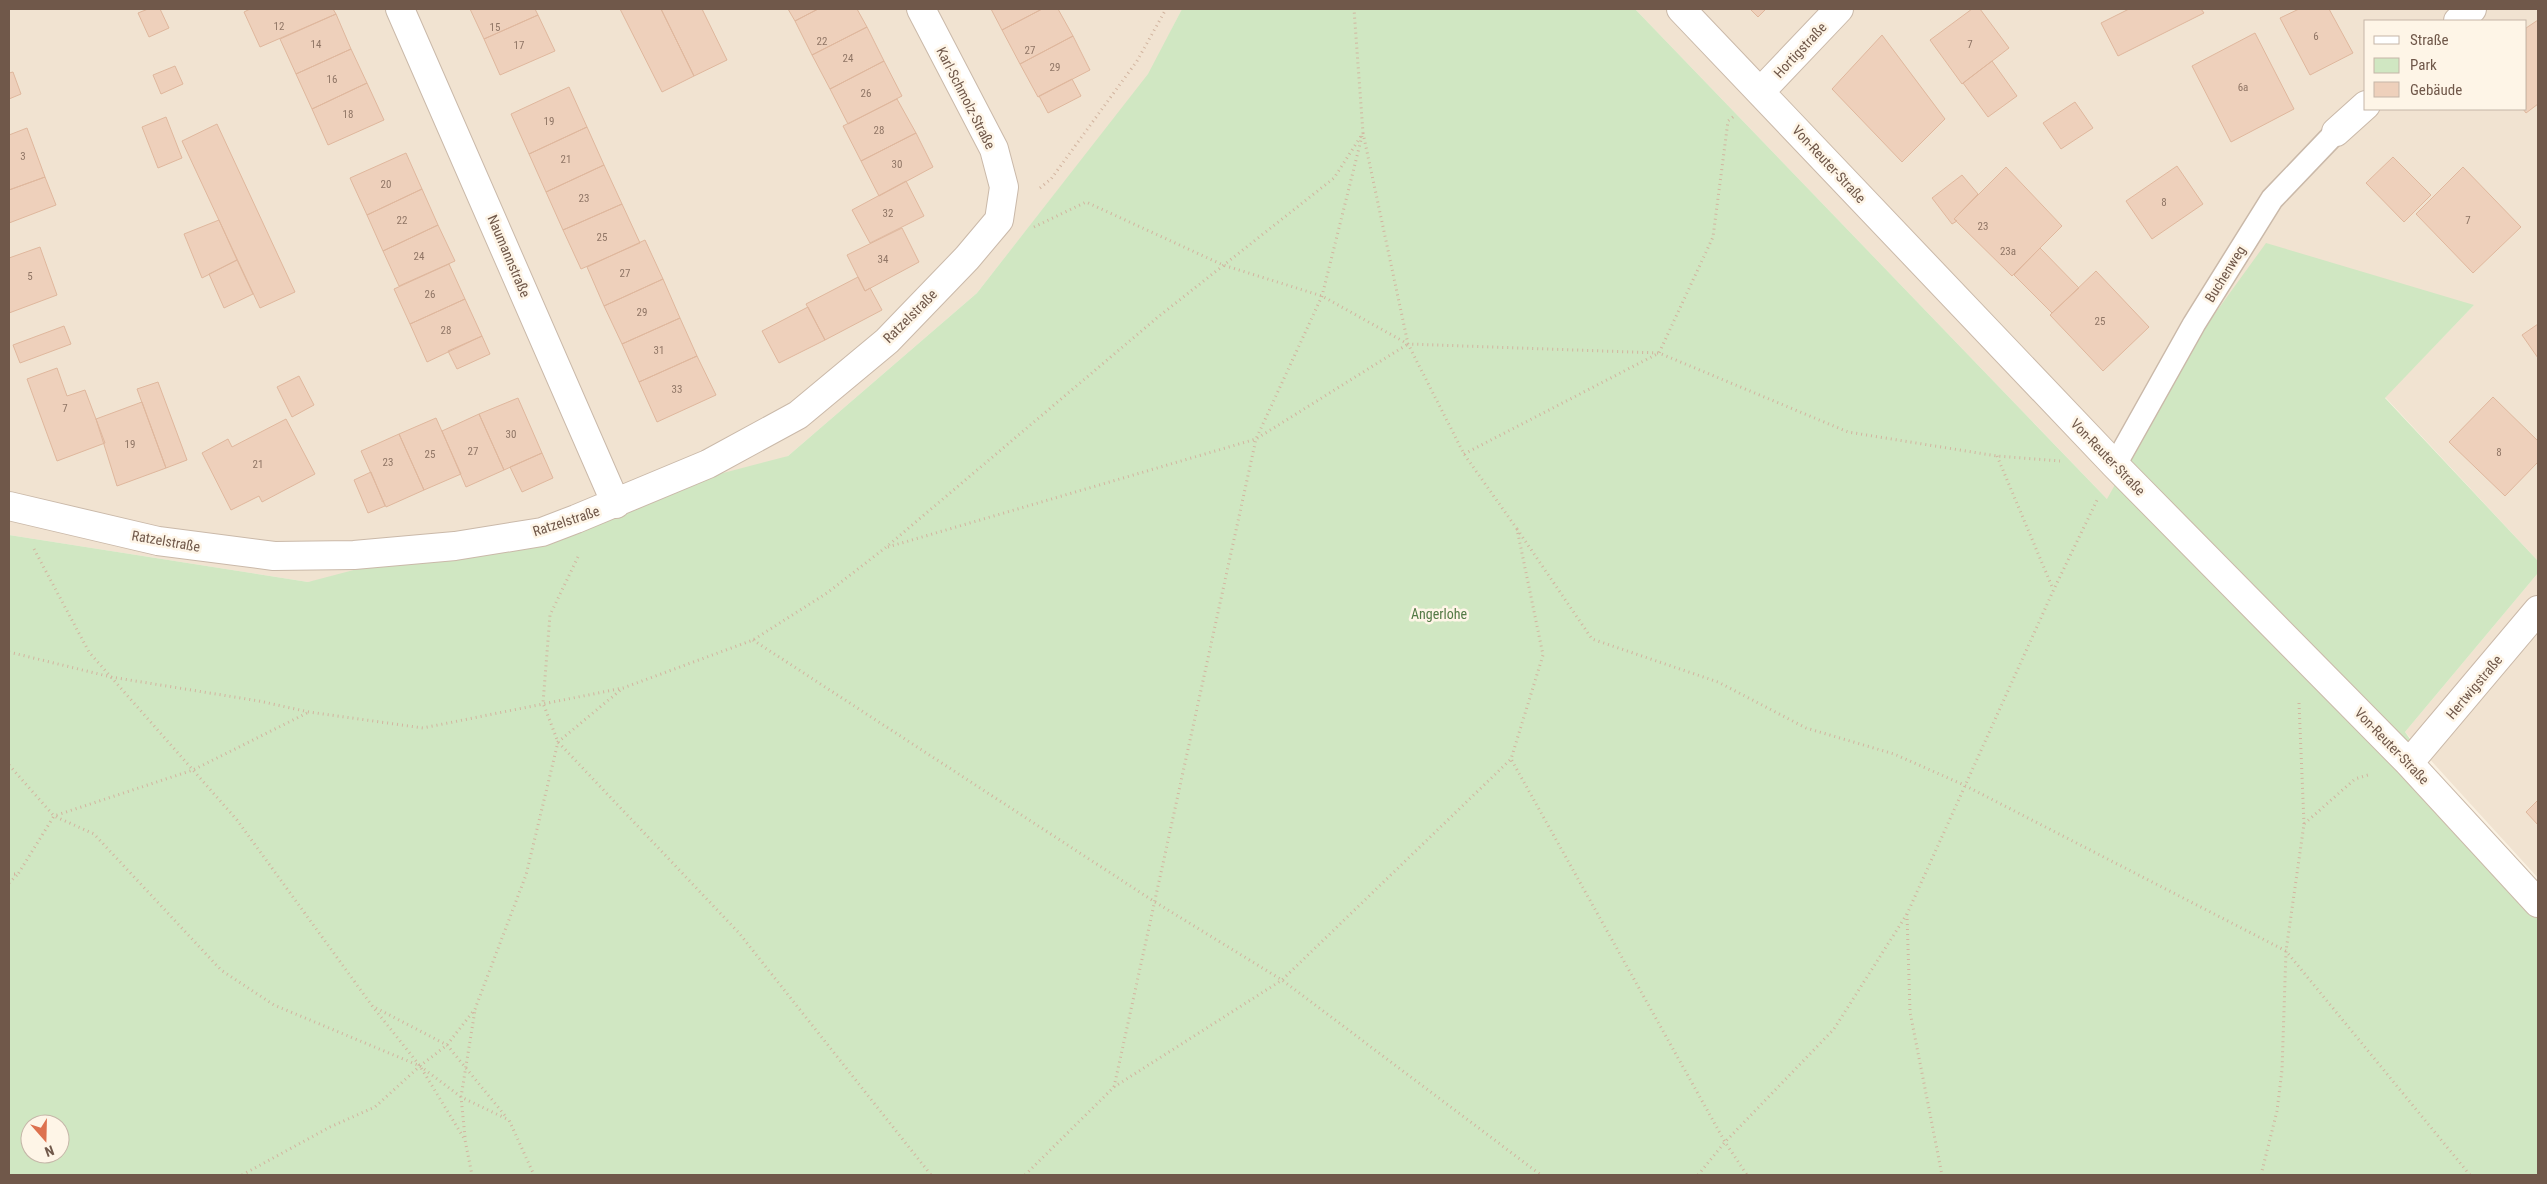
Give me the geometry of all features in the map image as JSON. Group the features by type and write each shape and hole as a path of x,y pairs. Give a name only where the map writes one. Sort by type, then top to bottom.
{"street":[{"name":"Naumannstraße","path":"400,9 616,504"},
{"name":"Karl-Schmolz-Straße","path":"920,9 994,149 1004,187 999,220"},
{"name":"Von-Reuter-Straße","path":"1681,9 2115,465 2409,763 2538,903"},
{"name":"Hortigstraße","path":"1761,91 1839,9"},
{"path":"2459,20 2472,9"},
{"name":"Buchenweg","path":"2336,132 2364,107"},
{"name":"Ratzelstraße","path":"9,504 158,541 274,556 354,555 455,546 542,532 616,504 708,464 798,415 887,341 967,258 999,220"},
{"name":"Hertwigstraße","path":"2409,763 2538,610"}],"lane":[{"name":"Buchenweg","path":"2115,465 2194,324 2272,199 2336,132"}],"path":[{"path":"999,220 1051,179 1137,61 1166,9"},
{"path":"1354,9 1363,132 1408,344 1464,454 1592,638 1718,682 1806,728 1894,754 1964,785 2286,951 2470,1175"},
{"path":"1464,454 1659,353 1713,237 1728,121 1761,91"},
{"path":"9,652 111,677 259,701 309,712 423,728 623,688 753,640 827,594 885,548 1223,265 1334,178 1363,132"},
{"path":"1114,1088 1256,438 1322,296 1363,132"},
{"path":"1027,230 1086,202 1223,265 1322,296 1408,344 1659,353 1848,432 1997,456 2115,465 2054,589 1907,914 1834,1030 1725,1142 1698,1175"},
{"path":"885,548 1256,438 1408,344"},
{"path":"1997,456 2054,589"},
{"path":"9,504 89,652 237,820 374,1007 420,1066 465,1140"},
{"path":"576,519 578,559 550,616 543,703 558,742 739,933 931,1175"},
{"path":"1025,1175 1114,1088 1282,980 1511,759 1543,655 1517,529"},
{"path":"753,640 1155,902 1282,980 1541,1175"},
{"path":"2261,1175 2277,1111 2282,1070 2286,951 2304,824 2297,649"},
{"path":"472,1175 465,1140 461,1097 475,1009 526,875 558,742 623,688"},
{"path":"9,884 18,874 54,816 193,770 309,712"},
{"path":"1511,759 1725,1142 1747,1175"},
{"path":"2304,824 2355,779 2409,763"},
{"path":"9,766 54,816 94,834 221,970 274,1005 420,1066 461,1097 508,1120"},
{"path":"9,874 18,874"},
{"path":"1907,914 1910,1012 1942,1175"},
{"path":"374,1007 447,1045 508,1120 534,1175"},
{"path":"242,1175 330,1127 375,1107 420,1066 447,1045 475,1009"}],"shaded area":[{"path":"9,9 1182,9 1149,74 977,293 788,456 562,556 308,582 9,535"},
{"path":"1635,9 2538,9 2538,561 2385,397 2474,305 2195,341 2108,500"},
{"path":"2538,573 2538,878 2405,732"}],"green space":[{"name":"Angerlohe","path":"1182,9 1635,9 2107,499 2195,341 2266,243 2474,305 2385,398 2538,561 2538,573 2405,732 2538,917 2538,1175 9,1175 9,535 308,582 788,456 977,293 1148,74"}],"building":[{"path":"148,9 160,9 169,28 149,37 138,13"},
{"path":"250,9 333,9 336,14 260,47 244,12"},
{"path":"470,9 535,9 538,15 484,39"},
{"path":"620,9 661,9 694,76 662,92"},
{"path":"661,9 702,9 727,60 694,76"},
{"path":"788,9 818,9 795,21"},
{"path":"818,9 857,9 867,27 812,55 795,21"},
{"path":"991,9 1042,9 1002,30"},
{"path":"1042,9 1058,9 1073,36 1020,64 1002,30"},
{"path":"1750,9 1766,9 1758,17"},
{"path":"1972,9 1980,9 2009,48 1962,84 1930,40"},
{"path":"2129,9 2201,9 2204,13 2118,56 2101,23"},
{"path":"2299,9 2329,9 2353,53 2310,75 2280,18"},
{"path":"336,14 351,49 296,74 280,39"},
{"path":"538,15 555,51 500,75 484,39"},
{"path":"2538,20 2538,104 2526,113 2524,110 2527,110 2527,27"},
{"path":"867,27 884,61 830,89 812,55"},
{"path":"2255,33 2294,109 2231,142 2192,66"},
{"path":"1882,35 1945,119 1902,162 1832,89"},
{"path":"1073,36 1090,70 1038,97 1020,64"},
{"path":"351,49 367,83 312,109 296,74"},
{"path":"884,61 902,96 848,124 830,89"},
{"path":"1992,61 2017,96 1988,117 1963,83"},
{"path":"175,66 183,84 161,94 153,75"},
{"path":"13,72 21,94 9,99 9,73"},
{"path":"1072,79 1081,96 1048,113 1039,96"},
{"path":"367,83 384,120 328,145 312,109"},
{"path":"569,87 587,127 529,154 511,114"},
{"path":"897,99 916,133 861,161 843,126"},
{"path":"2075,102 2093,128 2061,149 2043,123"},
{"path":"166,117 182,158 158,168 142,127"},
{"path":"217,124 295,292 260,308 182,141"},
{"path":"587,127 604,165 546,192 529,154"},
{"path":"27,128 45,177 9,190 9,135"},
{"path":"916,133 933,167 879,196 861,161"},
{"path":"406,153 422,189 367,215 350,178"},
{"path":"2393,157 2431,195 2404,222 2366,183"},
{"path":"604,165 622,204 563,230 546,192"},
{"path":"2177,166 2203,204 2152,239 2126,201"},
{"path":"2006,167 2062,226 2012,276 1954,219"},
{"path":"2463,167 2521,227 2473,273 2416,214"},
{"path":"1962,175 1978,194 1954,219 1957,221 1952,224 1932,198"},
{"path":"45,177 56,205 9,223 9,190"},
{"path":"906,181 924,216 870,243 852,210"},
{"path":"422,189 438,225 383,251 367,215"},
{"path":"622,204 640,243 581,269 563,230"},
{"path":"219,220 237,260 202,278 184,234"},
{"path":"438,225 455,261 399,286 383,251"},
{"path":"902,228 919,262 865,291 847,255"},
{"path":"645,240 663,279 604,306 587,267"},
{"path":"40,247 57,295 9,313 9,258"},
{"path":"2040,248 2079,288 2052,313 2014,275"},
{"path":"237,260 253,294 224,308 209,274"},
{"path":"449,264 465,299 410,324 394,289"},
{"path":"2096,271 2149,327 2103,371 2050,315"},
{"path":"858,277 865,291 870,288 882,310 825,340 806,304"},
{"path":"663,279 680,318 622,344 604,306"},
{"path":"465,299 482,336 427,362 410,324"},
{"path":"808,307 825,340 779,363 762,331"},
{"path":"680,318 697,356 639,382 622,344"},
{"path":"2538,324 2538,358 2522,335"},
{"path":"64,326 71,344 20,363 13,345"},
{"path":"482,336 490,354 457,369 448,351"},
{"path":"697,356 716,395 657,422 639,382"},
{"path":"57,368 67,396 85,390 105,443 57,461 27,379"},
{"path":"299,376 314,405 292,417 277,387"},
{"path":"158,382 187,460 166,468 137,389"},
{"path":"2493,397 2538,441 2538,462 2505,496 2449,442"},
{"path":"518,398 542,453 504,470 479,414"},
{"path":"142,402 166,468 117,486 96,419"},
{"path":"479,414 504,470 466,487 442,431"},
{"path":"436,418 461,474 424,490 399,434"},
{"path":"286,419 315,474 262,502 259,496 231,510 202,453 228,439 232,447"},
{"path":"399,434 424,490 386,507 361,451"},
{"path":"542,453 553,478 522,492 510,467"},
{"path":"371,472 385,506 368,513 354,480"},
{"path":"2538,800 2538,825 2526,812"}]}
